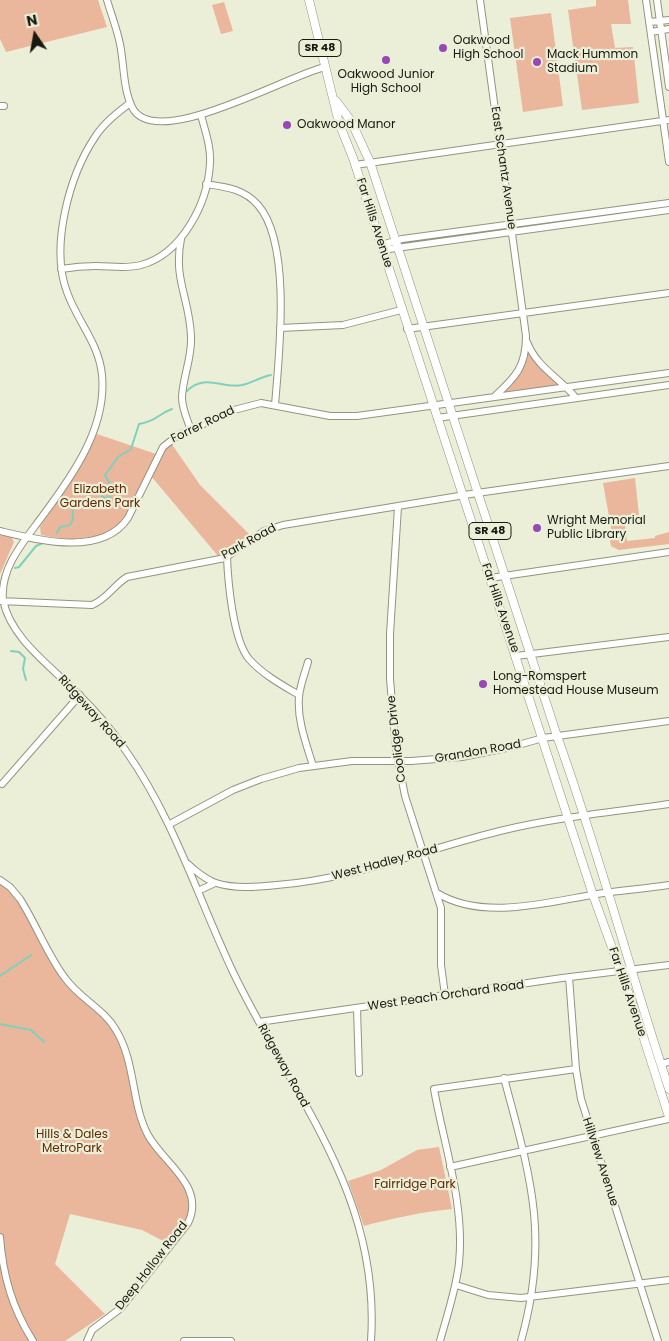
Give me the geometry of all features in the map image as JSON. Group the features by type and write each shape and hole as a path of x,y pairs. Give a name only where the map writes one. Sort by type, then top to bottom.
{"main road":[{"name":"Far Hills Avenue","path":"309,0 339,124 355,165 593,895 669,1118"},
{"name":"Far Hills Avenue","path":"334,97 351,121 370,162 477,493 636,970 660,1064 669,1089"}],"street":[{"path":"107,0 119,39 130,104 136,114 151,122 165,122 201,115 325,67"},
{"name":"East Schantz Avenue","path":"480,0 526,336 529,347 541,366 567,386 576,398"},
{"path":"646,0 666,120 669,162"},
{"path":"657,0 669,87"},
{"path":"650,22 669,20"},
{"path":"651,32 669,29"},
{"name":"Ridgeway Road","path":"130,104 110,119 94,138 78,172 61,234 61,269 67,293 98,355 102,375 102,401 90,440 71,474 46,512 25,537 6,571 2,601 10,620 30,648 80,695 126,750 170,824 227,958 259,1022 326,1143 350,1195 363,1237 368,1264 372,1303 371,1341"},
{"path":"61,269 141,265 166,252 181,238 200,203 206,184 210,153 201,115"},
{"path":"355,165 666,120"},
{"path":"206,184 226,187 244,193 257,204 267,218 278,266 280,328 275,405"},
{"path":"512,228 669,202"},
{"path":"381,248 396,244 512,228 669,210"},
{"path":"181,238 178,272 188,309 191,337 189,366 182,397 184,412 191,430"},
{"path":"407,329 669,293"},
{"path":"280,328 342,326 401,310"},
{"name":"East Schantz Avenue","path":"495,396 508,386 518,373 524,356 526,336"},
{"name":"Forrer Road","path":"0,531 25,537 72,542 106,536 119,530 128,518 163,447 176,436 247,405 261,403 344,417 449,404 669,372"},
{"path":"437,418 669,385"},
{"name":"Park Road","path":"2,601 92,605 104,599 122,580 135,574 200,564 226,557 256,536 273,527 477,493 669,466"},
{"name":"Coolidge Drive","path":"398,507 390,634 390,678 397,761 405,796 442,910 441,966 445,995"},
{"path":"490,578 669,552"},
{"path":"226,557 235,623 244,652 254,665 299,695"},
{"path":"516,656 532,656 669,636"},
{"path":"308,662 299,695 301,724 313,766"},
{"path":"2,784 80,695"},
{"name":"Grandon Road","path":"170,824 242,786 280,772 352,761 397,761 462,757 511,747 542,738 669,721"},
{"name":"West Hadley Road","path":"187,863 215,883 250,887 306,882 358,872 498,832 569,818 669,804"},
{"name":"Deep Hollow Road","path":"0,880 10,887 20,899 65,979 115,1027 128,1056 144,1127 154,1145 184,1180 192,1200 191,1216 183,1229 120,1308 92,1330 86,1341"},
{"path":"198,891 215,883"},
{"path":"442,910 451,904 458,903 483,906 510,906 669,885"},
{"path":"437,893 458,903"},
{"name":"West Peach Orchard Road","path":"259,1022 569,977 669,966"},
{"name":"Hillview Avenue","path":"569,977 576,1069 581,1099 658,1341"},
{"path":"357,1008 359,1072"},
{"path":"660,1064 669,1062"},
{"path":"440,1341 456,1285 460,1224 434,1089 576,1069"},
{"path":"504,1078 532,1184 537,1237 532,1298 521,1341"},
{"path":"450,1167 592,1137 669,1118"},
{"path":"0,1237 6,1285 17,1313 33,1341"},
{"path":"456,1285 488,1295 532,1298 669,1280"},
{"path":"184,1341 231,1341"}],"green space":[{"path":"0,0 98,0 107,27 6,52 0,39"},
{"path":"596,0 628,0 631,24 611,24 615,48 633,47 639,103 582,110 568,10 596,6"},
{"path":"224,2 233,31 221,34 212,5"},
{"name":"Mack Hummon Stadium","path":"551,13 563,106 523,112 510,18"},
{"path":"525,346 535,358 567,386 503,395 502,390 513,381"},
{"name":"Elizabeth Gardens Park","path":"97,434 156,454 128,513 118,528 101,535 69,540 41,535 40,527 72,480"},
{"path":"171,443 200,485 251,536 230,551 218,556 151,476 164,450"},
{"path":"635,478 639,515 624,517 627,541 655,538 655,536 669,532 669,544 619,550 611,546 609,534 612,533 603,483"},
{"path":"0,534 12,538 14,542 0,574"},
{"name":"Hills & Dales MetroPark","path":"0,880 10,887 59,969 98,1010 121,1038 144,1127 187,1186 191,1216 171,1245 142,1230 70,1214 55,1264 105,1314 65,1341 0,1341"},
{"name":"Fairridge Park","path":"439,1147 452,1209 386,1220 364,1226 348,1181 381,1170 417,1150"}],"waterway":[{"path":"187,391 201,383 208,382 238,386 271,375"},
{"path":"57,533 60,527 70,525 73,519 72,501 75,500 84,504 87,502 89,496 88,485 93,486 105,499 111,496 111,486 105,475 118,457 131,449 139,424 150,421 172,409"},
{"path":"15,568 19,567 36,546 43,543"},
{"path":"11,651 19,652 25,658 23,669 26,680"},
{"path":"0,976 31,955"},
{"path":"0,1024 31,1030 44,1042"}],"place":[{"name":"Oakwood High School","path":"443,48"},
{"name":"Oakwood Junior High School","path":"386,60"},
{"name":"Mack Hummon Stadium","path":"537,62"},
{"name":"Oakwood Manor","path":"287,125"},
{"name":"Wright Memorial Public Library","path":"537,528"},
{"name":"Long-Romspert Homestead House Museum","path":"483,684"}]}
